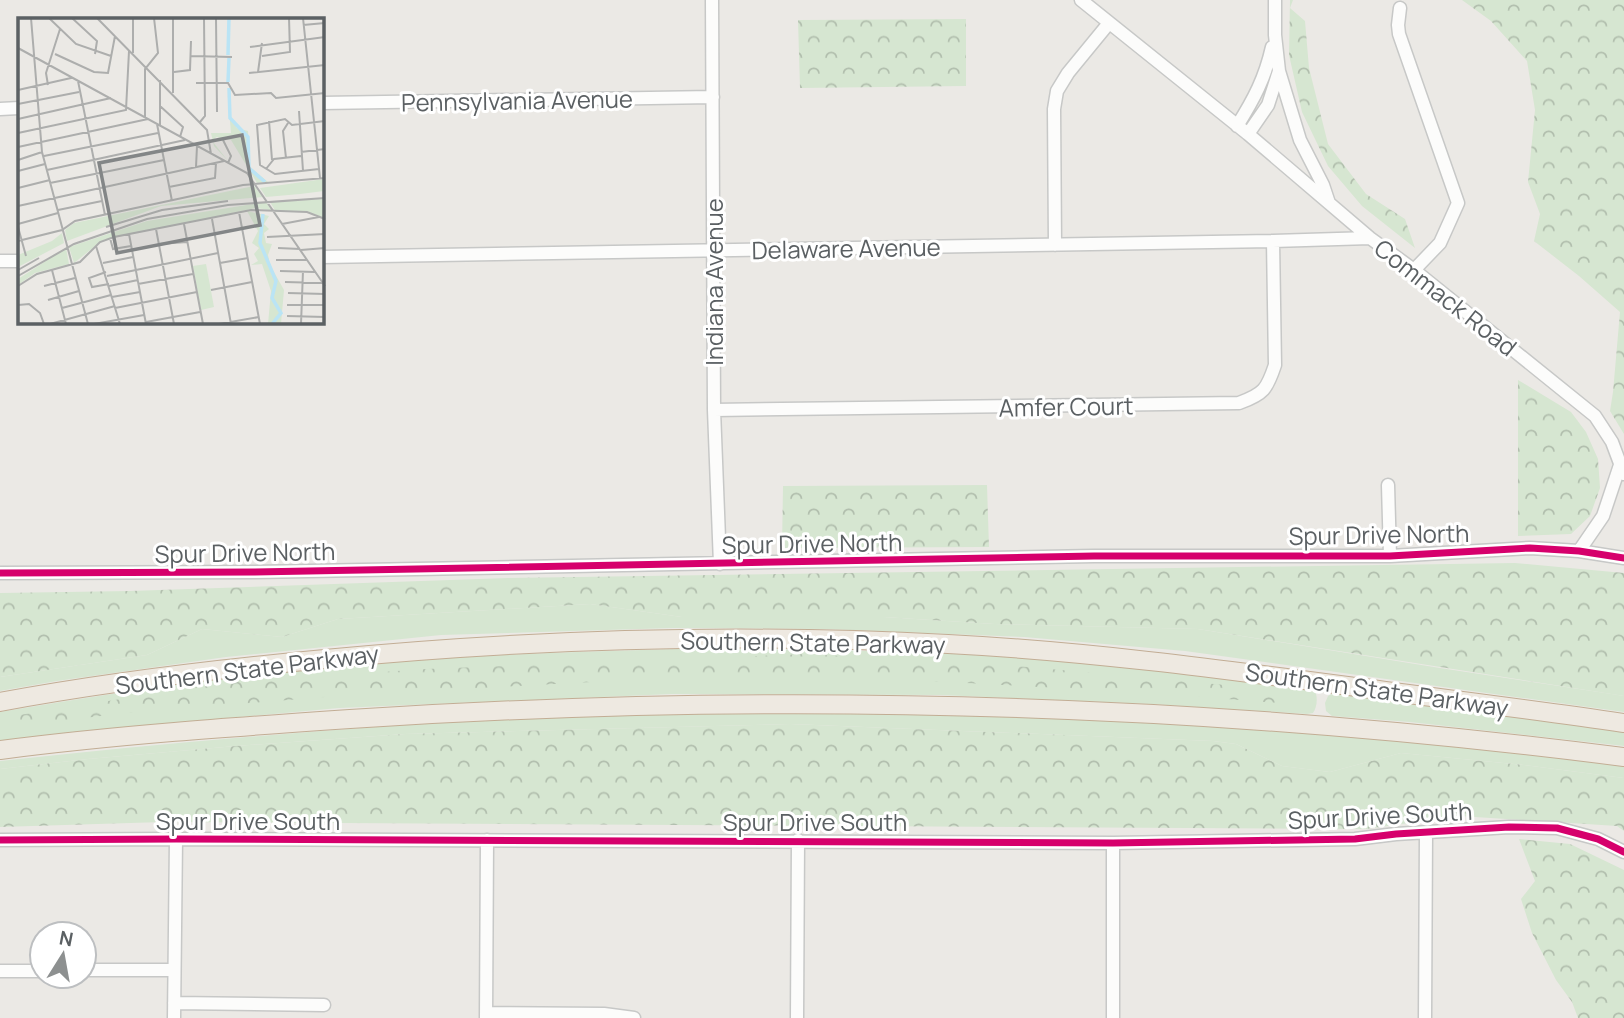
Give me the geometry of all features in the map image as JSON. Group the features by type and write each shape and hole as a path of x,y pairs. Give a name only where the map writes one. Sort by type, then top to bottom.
{"highway":[{"name":"Southern State Parkway","path":"0,702 248,666 473,646 628,640 838,640 949,644 1157,662 1624,723"},
{"name":"Southern State Parkway","path":"0,750 158,734 404,715 766,704 922,706 1190,717 1421,734 1624,757"}],"street":[{"name":"Indiana Avenue","path":"712,0 714,410 720,564"},
{"name":"Commack Road","path":"1081,0 1248,134 1370,238 1595,416 1612,442 1622,470"},
{"path":"1275,0 1279,71 1300,140 1329,203"},
{"path":"1400,8 1398,25 1402,41 1458,202 1440,243 1414,271"},
{"path":"1055,245 1054,109 1057,91 1109,23"},
{"path":"1237,126 1255,97 1268,65 1275,35"},
{"path":"1248,134 1268,104 1279,71"},
{"name":"Pennsylvania Avenue","path":"324,103 713,97"},
{"path":"0,109 18,108"},
{"name":"Delaware Avenue","path":"324,257 1370,238"},
{"name":"Amfer Court","path":"714,410 1240,403 1257,397 1269,383 1275,365 1273,241"},
{"path":"0,261 18,261"},
{"path":"1579,551 1603,516 1622,470"},
{"path":"1388,485 1390,556"},
{"name":"Spur Drive North","path":"0,573 241,572 1094,556 1390,556 1530,548 1579,551 1624,558"},
{"name":"Spur Drive South","path":"0,840 487,839 1113,843 1354,839 1509,827 1557,828 1598,839 1624,852"},
{"path":"1425,1018 1426,833"},
{"path":"174,1018 176,839"},
{"path":"487,839 486,1015 604,1014 634,1018"},
{"path":"797,1018 798,841"},
{"path":"1113,843 1113,1018"},
{"path":"98,970 174,970"},
{"path":"0,971 28,971"},
{"path":"174,1003 324,1005"}],"green space":[{"path":"1290,0 1293,0 1290,8 1305,21 1309,68 1328,144 1366,194 1405,219 1415,248 1362,206 1328,166 1302,112 1289,55"},
{"path":"1462,0 1624,0 1624,434 1610,411 1620,312 1534,241 1540,214 1528,182 1535,110 1527,61 1491,21"},
{"path":"966,19 966,86 800,88 798,20"},
{"path":"1518,380 1571,412 1586,432 1598,459 1600,488 1590,516 1571,534 1518,536"},
{"path":"987,485 989,547 782,548 783,486"},
{"path":"1515,563 1624,573 1624,696 1198,629 994,624 884,617 682,617 590,604 338,619 282,637 202,629 147,655 0,677 0,593 508,578"},
{"path":"590,604 682,617 884,617 994,624 1198,629 1624,696 1624,712 1185,651 1024,637 825,629 673,628 441,635 226,657 0,691 0,677 147,655 202,629 282,637 338,619"},
{"path":"675,649 892,652 1058,661 1308,689 1315,691 1317,702 1313,713 1307,714 939,695 672,694 339,708 0,741 0,712 213,679 425,659"},
{"path":"807,654 1028,667 1225,685 1288,696 1279,703 1151,693 854,677 647,679 337,696 126,713 0,728 0,718 223,683 426,669"},
{"path":"1335,692 1624,732 1624,746 1332,716 1326,711 1325,703 1328,696"},
{"path":"736,713 913,713 1282,731 1453,746 1624,766 1624,778 1401,753 1330,772 1282,766 1236,744 1213,741 791,724 405,734 236,746 0,769 0,761 327,731 524,718"},
{"path":"790,724 1213,741 1236,744 1282,766 1330,772 1401,753 1524,765 1624,778 1624,831 1617,826 1459,816 1366,829 163,822 0,827 0,769 236,746 405,734"},
{"path":"1519,839 1570,844 1624,870 1624,1018 1578,1018 1572,1002 1556,980 1532,933 1521,899 1535,881"}],"cycle path":[{"path":"0,573 255,572 1094,556 1390,556 1530,548 1579,551 1624,558"},
{"path":"0,840 1113,843 1355,839 1509,827 1557,828 1598,839 1624,852"}]}
